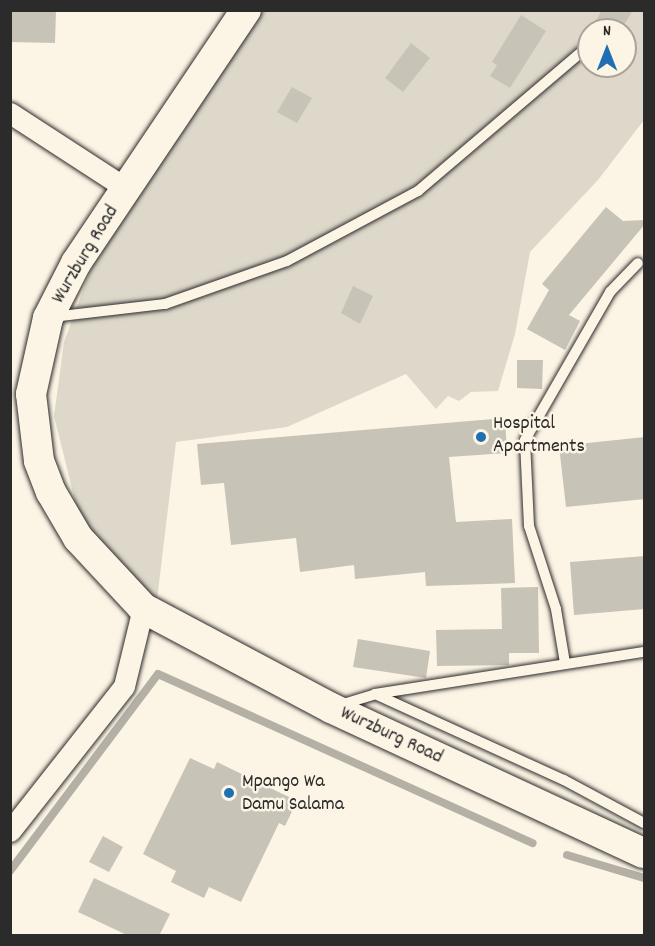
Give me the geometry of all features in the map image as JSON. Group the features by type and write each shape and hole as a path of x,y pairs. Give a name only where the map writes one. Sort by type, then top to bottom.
{"main road":[{"name":"Wurzburg Road","path":"246,10 76,263 48,318 31,394 39,461 78,538 143,608 331,708 645,853"}],"street":[{"name":"Wurzburg Road","path":"10,113 127,189"},
{"path":"10,831 124,686 143,608"}],"lane":[{"path":"48,318 165,304 287,261 418,191 577,56"},
{"path":"564,663 556,609 529,526 525,440 610,292 638,263"},
{"path":"331,708 375,694 645,652"},
{"path":"375,694 564,780 645,823"}],"shaded area":[{"path":"260,11 644,11 644,120 598,180 530,252 515,334 498,391 471,392 459,401 448,396 436,409 406,374 287,427 176,442 157,600 81,525 54,416 64,342 101,242"}],"building":[{"path":"10,10 56,10 55,43 10,42"},
{"path":"602,10 633,10 628,18 597,18"},
{"path":"521,15 546,31 510,88 490,76 497,65 492,62"},
{"path":"411,43 430,58 403,92 385,78"},
{"path":"292,87 312,98 297,123 277,112"},
{"path":"606,207 623,221 645,220 645,224 569,315 580,321 565,350 527,329 549,290 542,284"},
{"path":"353,286 373,296 360,324 341,313"},
{"name":"Hospital Apartments","path":"517,360 543,360 542,389 517,388"},
{"path":"505,418 507,453 449,457 456,522 512,519 515,583 426,586 425,572 355,579 354,565 300,572 296,538 231,545 224,483 201,485 197,444"},
{"path":"645,437 645,499 566,507 559,446"},
{"path":"645,556 645,609 574,615 570,562"},
{"path":"538,587 539,653 509,653 509,665 437,666 436,630 502,629 501,588"},
{"path":"358,639 430,651 426,678 353,667"},
{"path":"190,758 214,769 217,762 297,801 285,826 279,823 241,902 209,887 204,898 171,882 176,871 143,854"},
{"path":"103,836 123,847 109,872 89,862"},
{"path":"94,878 170,914 159,936 129,936 78,912"}],"waterway":[{"path":"10,871 158,674 533,843"},
{"path":"567,855 644,878"}],"place":[{"name":"Hospital Apartments","path":"481,437"},
{"name":"Mpango Wa Damu Salama","path":"229,793"}]}
